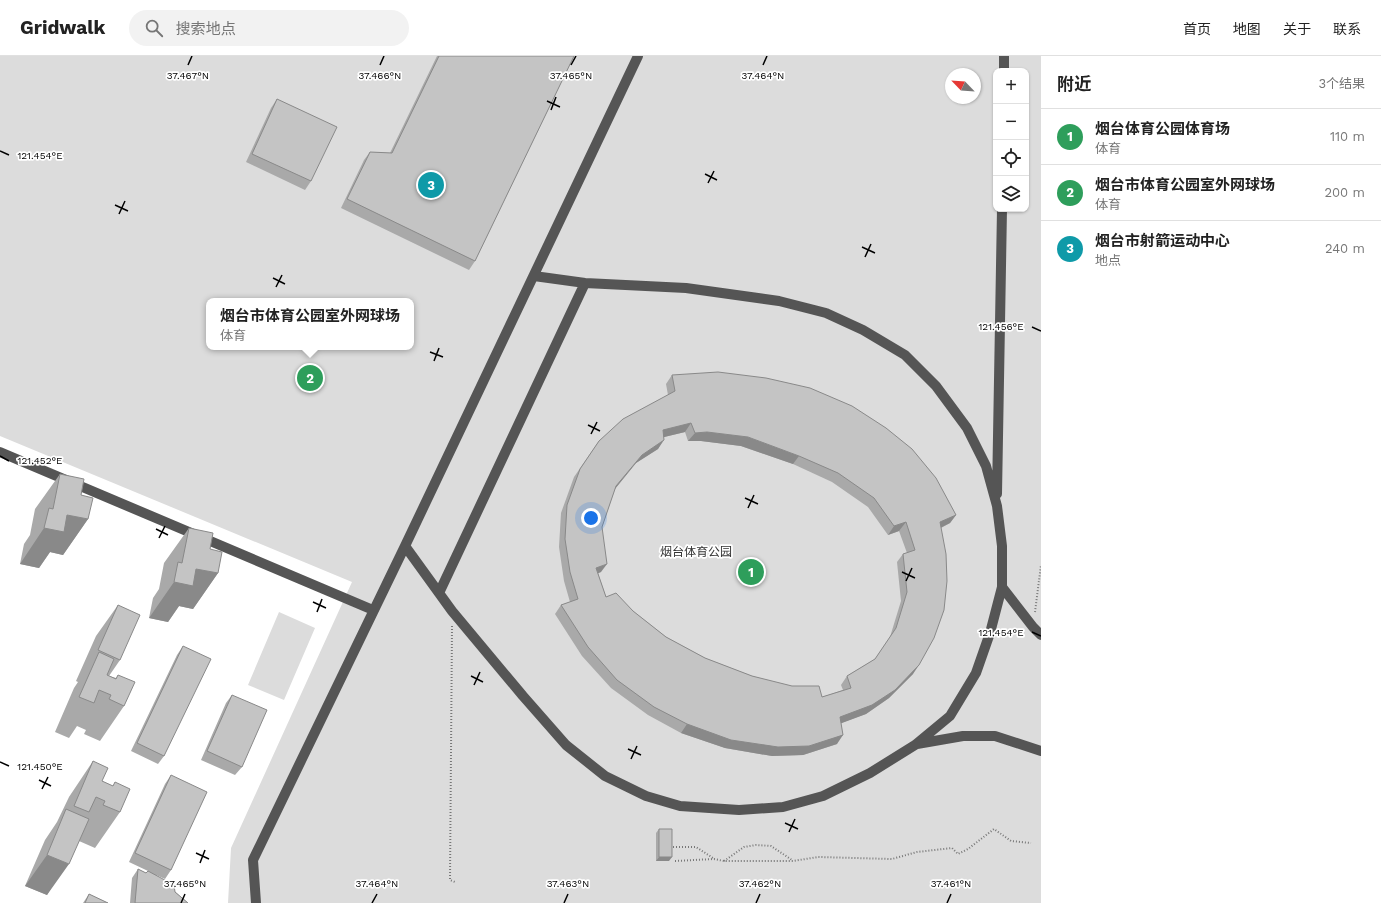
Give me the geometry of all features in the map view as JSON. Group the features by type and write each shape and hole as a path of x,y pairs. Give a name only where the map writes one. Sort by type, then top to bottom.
{"street":[{"path":"256,903 253,860 405,546 638,56"},
{"path":"1004,56 1004,68"},
{"path":"405,546 452,611 522,696 566,746 605,776 646,796 680,806 739,810 783,807 823,796 870,773 915,745 950,716 976,673 990,633 1002,587 1002,546 997,506 1002,212"},
{"path":"534,276 585,283 686,288 779,301 826,312 863,330 905,355 936,386 967,428 986,466 997,506"},
{"path":"439,593 585,283"},
{"path":"0,452 373,610"},
{"path":"1002,587 1041,635"},
{"path":"915,745 963,736 995,736 1041,751"}],"path":[{"path":"1033,627 1041,565"},
{"path":"452,611 450,880 455,882"},
{"path":"675,861 714,859 724,861 793,861 818,857 892,859 917,852 952,848 958,854 968,849 994,829 1010,841 1031,843"},
{"path":"724,861 744,847 756,845 771,846 793,861"},
{"path":"673,846 696,847 714,859"}],"green space":[{"name":"烟台体育公园","path":"0,56 1041,56 1041,903 228,903 231,848 352,582 0,436"},
{"path":"279,612 315,628 284,700 248,685"}],"building":[{"path":"439,56 574,56 475,261 347,199 370,152 392,153"},
{"path":"277,99 337,127 311,181 252,154"},
{"path":"718,372 766,378 810,388 852,406 886,428 912,449 936,478 956,515 940,522 946,554 947,581 944,610 934,638 919,665 895,690 872,705 840,717 843,735 809,746 778,747 731,740 687,724 654,707 617,680 588,647 561,605 578,599 570,572 565,539 567,505 580,469 599,441 623,419 675,391 672,375","holes":["691,423 695,433 707,432 748,437 799,456 838,473 874,498 894,526 906,522 915,550 903,554 907,592 896,628 875,659 847,676 851,688 822,697 819,686 792,686 752,676 705,658 666,637 633,611 616,593 606,597 596,568 607,564 602,527 616,486 642,455 664,440 663,430"]},
{"path":"60,474 84,479 81,495 93,498 88,519 67,515 64,532 44,528 49,508 53,509"},
{"path":"189,528 213,533 210,549 222,552 218,573 196,569 193,586 174,582 178,562 182,563"},
{"path":"118,605 140,615 120,660 98,650"},
{"path":"183,646 211,659 164,756 137,743"},
{"path":"99,652 114,659 107,675 116,679 118,675 135,682 124,706 109,699 111,695 99,690 94,703 79,697"},
{"path":"232,695 267,710 242,767 207,751"},
{"path":"93,761 108,768 102,781 113,786 115,782 130,789 120,812 103,805 105,801 96,797 89,812 74,806"},
{"path":"171,775 207,792 171,870 135,853"},
{"path":"66,809 89,819 69,864 47,855"},
{"path":"659,829 672,829 672,857 659,857"},
{"path":"138,869 146,873 148,871 174,885 175,892 188,903 135,903"},
{"path":"89,894 108,903 85,903"}],"place":[{"name":"烟台市射箭运动中心","path":"431,185"},
{"name":"烟台市体育公园室外网球场","path":"310,378"},
{"name":"烟台体育公园体育场","path":"751,572"}]}
